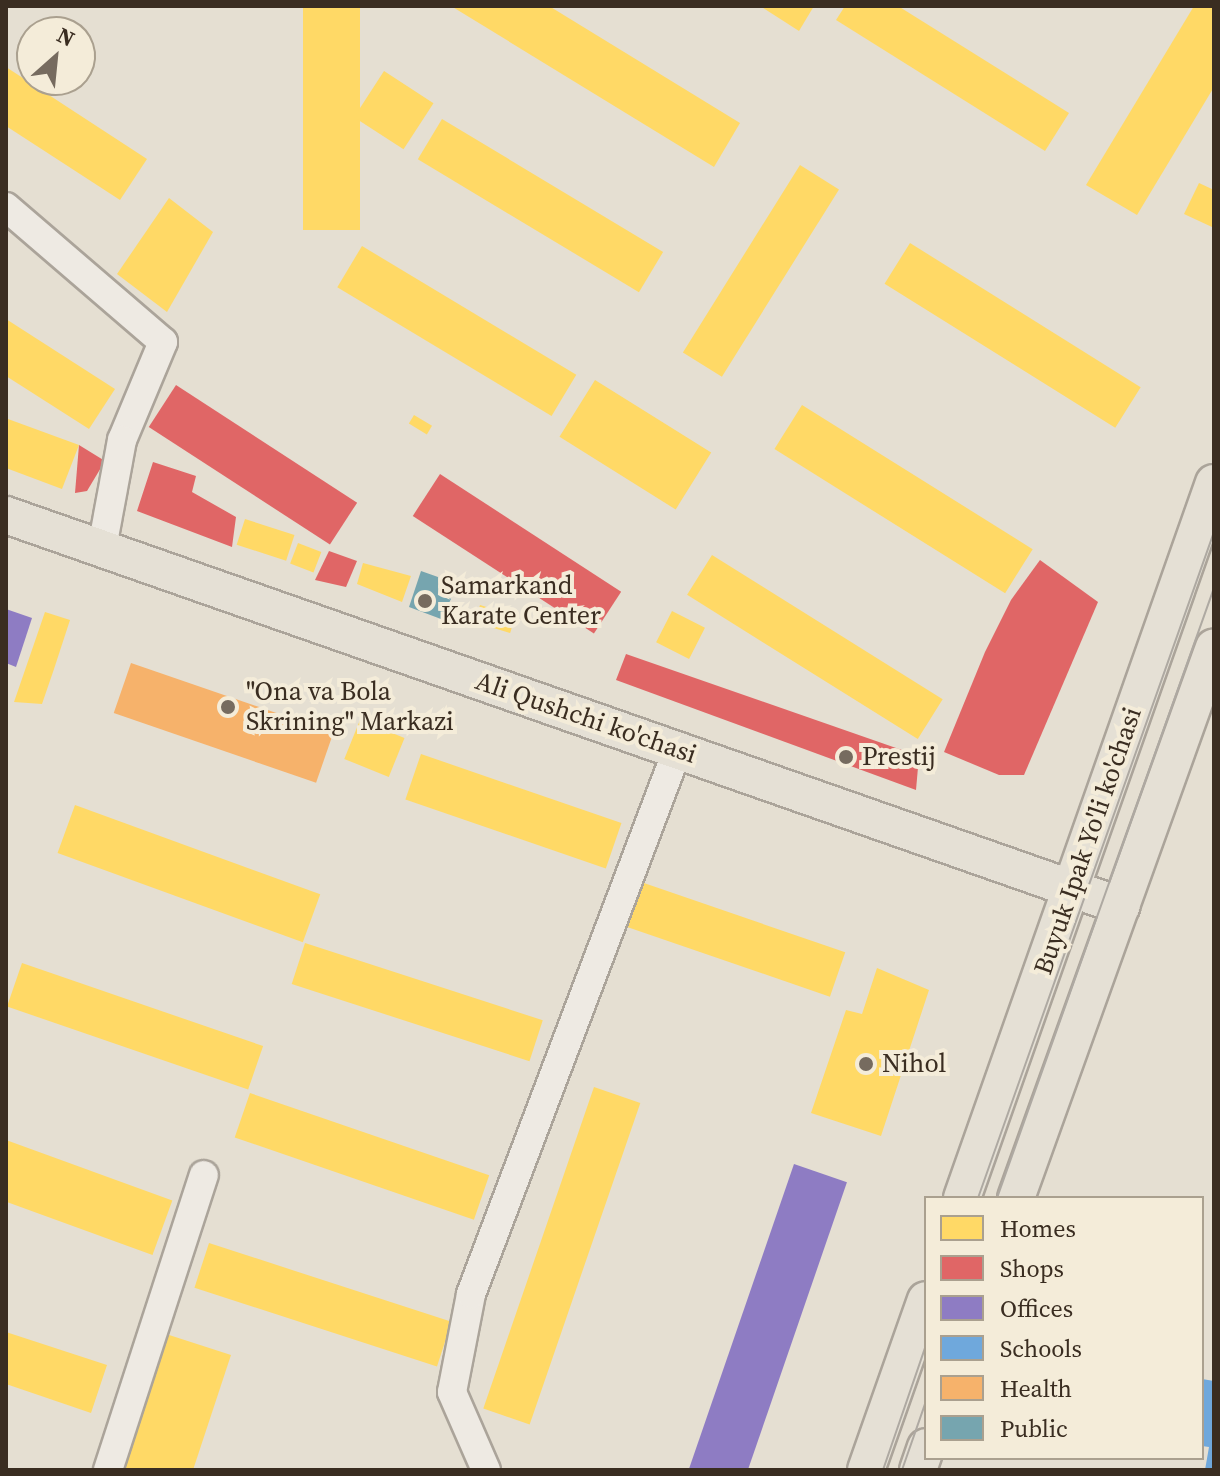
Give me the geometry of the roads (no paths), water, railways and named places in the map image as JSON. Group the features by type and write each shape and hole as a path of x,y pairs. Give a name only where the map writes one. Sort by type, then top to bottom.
{"main road":[{"name":"Buyuk Ipak Yo'li ko'chasi","path":"963,1196 1214,483"},
{"name":"Ali Qushchi ko'chasi","path":"6,515 1072,886 1121,906"},
{"name":"Buyuk Ipak Yo'li ko'chasi","path":"1017,1196 1214,647"},
{"path":"866,1470 924,1306"}],"street":[{"path":"6,207 163,342 122,440 102,548"},
{"path":"486,1470 452,1392 471,1294 677,751"},
{"path":"108,1470 204,1175"}],"tram line":[{"path":"979,1196 1214,532"},
{"path":"998,1196 1214,588"},
{"path":"883,1470 924,1351"},
{"path":"902,1470 924,1407"}],"place":[{"name":"Samarkand Karate Center","path":"425,601"},
{"name":"\"Ona va Bola Skrining\" Markazi","path":"228,707"},
{"name":"Prestij","path":"846,757"},
{"name":"Nihol","path":"866,1064"}]}
